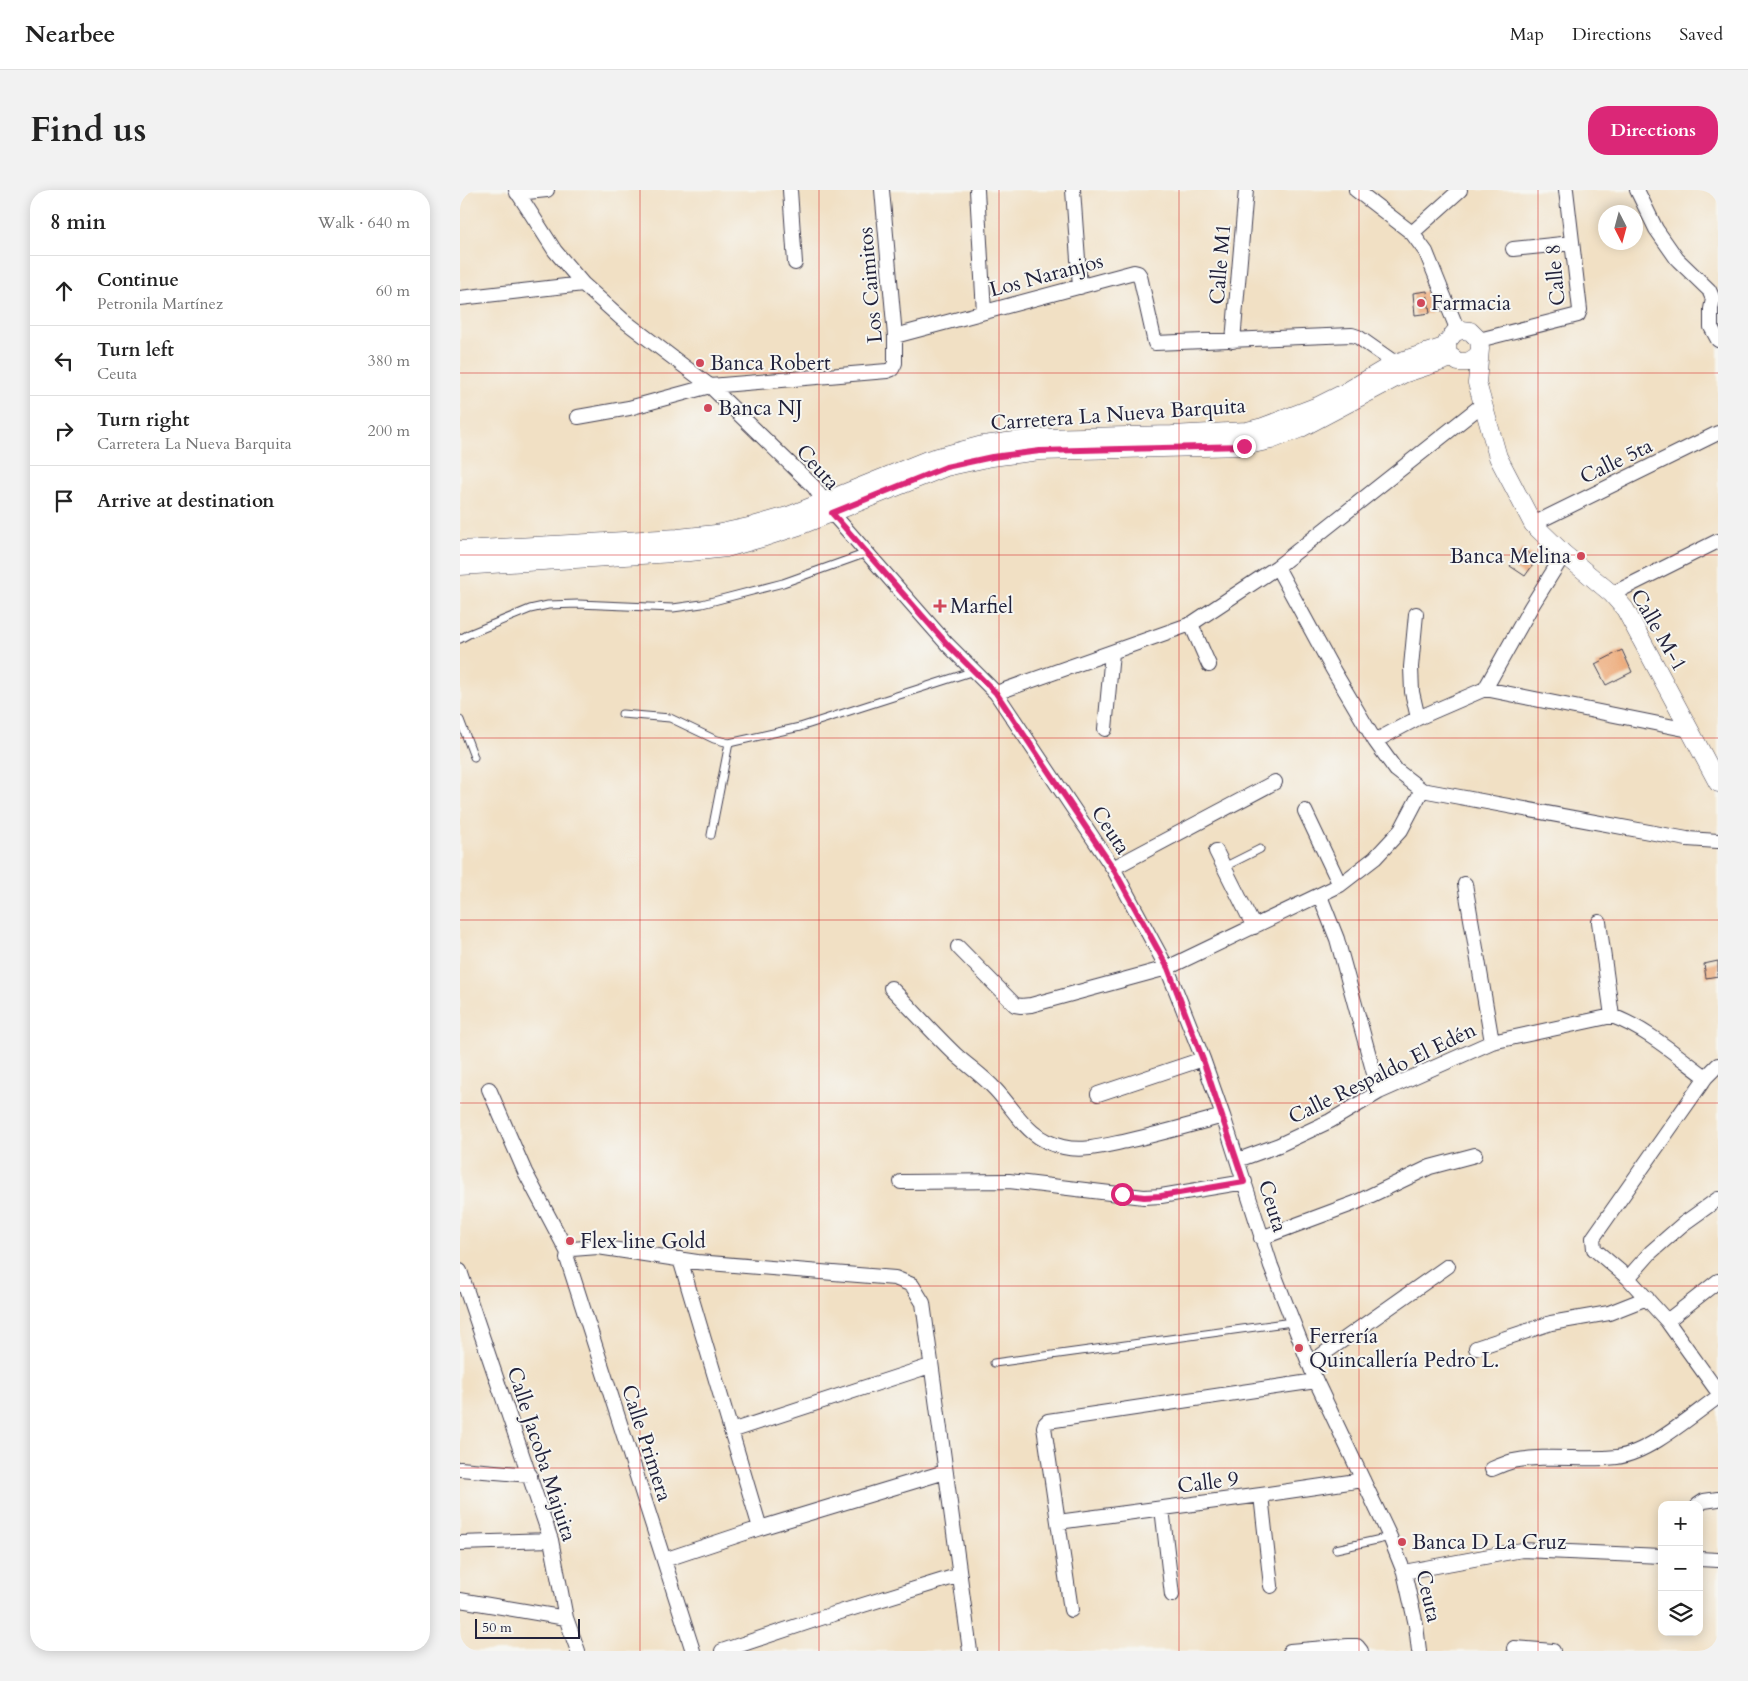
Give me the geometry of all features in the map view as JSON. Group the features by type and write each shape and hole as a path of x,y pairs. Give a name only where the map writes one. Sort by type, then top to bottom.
{"street":[{"path":"517,191 547,190"},
{"path":"790,190 796,263"},
{"name":"Los Caimitos","path":"710,386 892,370 896,363 895,336 882,190"},
{"path":"977,190 984,312"},
{"path":"1073,190 1080,287"},
{"name":"Calle M1","path":"1233,341 1246,190"},
{"path":"1356,190 1412,233 1426,252 1458,331"},
{"path":"1412,233 1460,190"},
{"name":"Calle 8","path":"1479,347 1578,315 1580,310 1566,190"},
{"path":"1638,190 1656,229 1677,259 1713,291 1710,326 1718,340"},
{"name":"Ceuta","path":"517,191 556,251 583,284 622,320 710,386 814,487 827,507 867,554 947,644 996,693 1113,868 1168,968 1223,1116 1261,1238 1292,1322 1316,1381 1390,1537 1404,1572 1416,1625 1419,1651"},
{"path":"1513,249 1572,243"},
{"name":"Los Naranjos","path":"895,336 1134,272 1140,276 1154,343 1233,341"},
{"path":"460,298 583,284"},
{"path":"1451,355 1468,362 1476,357 1479,347 1470,331 1458,331 1449,338 1451,355 1477,383"},
{"path":"1233,341 1352,335 1358,337 1395,363"},
{"name":"Calle M-1","path":"1479,347 1477,383 1482,404 1498,457 1532,524 1564,554 1612,594 1625,609 1718,783"},
{"name":"Carretera La Nueva Barquita","path":"460,566 690,552 726,548 791,529 827,507 927,460 983,445 1039,438 1181,435 1248,431 1318,406 1395,363 1451,355"},
{"name":"Carretera La Nueva Barquita","path":"460,550 678,538 716,534 827,507 946,467 992,457 1040,451 1244,446 1271,440 1299,429 1403,374 1451,355"},
{"path":"578,417 629,408 710,386"},
{"path":"996,693 1112,654 1191,624 1277,567 1482,404"},
{"name":"Calle 5ta","path":"1532,524 1718,433"},
{"path":"1612,594 1716,547"},
{"path":"1485,689 1531,607 1564,554"},
{"path":"1277,567 1332,668 1375,741 1396,770 1422,790 1687,839 1718,841"},
{"path":"1416,614 1411,668 1412,692 1418,718"},
{"path":"1191,624 1209,665"},
{"path":"1106,729 1112,654"},
{"path":"1375,741 1418,718 1485,689 1689,730"},
{"path":"1113,868 1275,782"},
{"path":"958,947 1015,1005 1022,1006 1168,968 1340,885 1375,858 1401,830 1422,790"},
{"path":"1306,811 1340,885"},
{"path":"1216,851 1254,927"},
{"path":"1465,884 1492,1042"},
{"path":"1320,896 1337,939 1379,1092"},
{"path":"1599,922 1612,1016 1624,1020 1660,1043 1706,1077"},
{"path":"891,988 955,1054 995,1090 1032,1133 1047,1142 1063,1147 1101,1146 1180,1129 1223,1116"},
{"name":"Calle Respaldo El Edén","path":"1238,1160 1279,1145 1330,1121 1379,1092 1492,1042 1612,1016"},
{"path":"1098,1094 1203,1060"},
{"path":"1718,1065 1706,1077 1593,1238 1594,1249 1628,1278 1667,1321 1718,1392"},
{"name":"Calle Primera","path":"489,1089 526,1172 570,1251 567,1258 693,1651"},
{"path":"1261,1238 1355,1203 1430,1167 1475,1155"},
{"path":"901,1182 1009,1181 1144,1197 1161,1196 1244,1182"},
{"path":"1628,1278 1651,1252 1683,1224 1718,1198"},
{"path":"570,1251 598,1247 680,1259 895,1278 912,1285 923,1303 970,1651"},
{"path":"680,1259 760,1528"},
{"path":"1309,1364 1448,1266"},
{"name":"Calle Jacoba Majuita","path":"460,1271 551,1540 566,1618 578,1651"},
{"path":"1667,1321 1718,1281"},
{"path":"1476,1348 1551,1323 1609,1313 1647,1298"},
{"path":"731,1431 930,1366"},
{"path":"1706,1376 1718,1367"},
{"path":"1071,1610 1044,1427 1048,1421 1316,1381"},
{"path":"1492,1469 1528,1459 1618,1457 1636,1452 1651,1445 1718,1397"},
{"path":"460,1469 530,1475"},
{"path":"664,1560 760,1528 945,1472"},
{"name":"Calle 9","path":"1058,1522 1363,1480"},
{"path":"1261,1495 1271,1586"},
{"path":"1703,1502 1718,1499"},
{"path":"1162,1508 1172,1595"},
{"path":"460,1543 551,1540"},
{"path":"1404,1572 1522,1550 1658,1556"},
{"path":"1703,1559 1718,1560"},
{"path":"722,1651 820,1618 960,1575"},
{"path":"460,1600 566,1618"},
{"path":"1290,1651 1357,1646 1361,1651"},
{"path":"1514,1648 1553,1651"}],"lane":[{"path":"460,639 530,609 548,605 578,604 673,608 702,604 783,583 867,554"},
{"path":"622,714 670,718 714,739 729,743 800,727 974,671"},
{"path":"460,720 474,757"},
{"path":"711,835 729,743"},
{"path":"1224,867 1260,849"},
{"path":"994,1363 1292,1322"},
{"path":"1336,1549 1390,1537"}],"building":[{"name":"Farmacia","path":"1427,291 1430,313 1415,315 1413,293"},
{"path":"1522,549 1537,559 1525,576 1510,566"},
{"path":"1622,650 1632,672 1606,685 1595,664"},
{"path":"1718,961 1718,976 1706,978 1704,964"}],"place":[{"name":"Farmacia","path":"1421,303"},
{"name":"Banca Robert","path":"700,363"},
{"name":"Banca NJ","path":"708,408"},
{"name":"Banca Melina","path":"1581,556"},
{"name":"Marfiel","path":"940,606"},
{"name":"Flex line Gold","path":"570,1241"},
{"name":"Ferrería Quincallería Pedro L.","path":"1299,1348"},
{"name":"Banca D La Cruz","path":"1402,1542"}],"route":[{"path":"1122,1194 1144,1197 1161,1196 1244,1182 1223,1116 1168,968 1113,868 996,693 947,644 832,513 946,467 992,457 1040,451 1244,446"}]}
